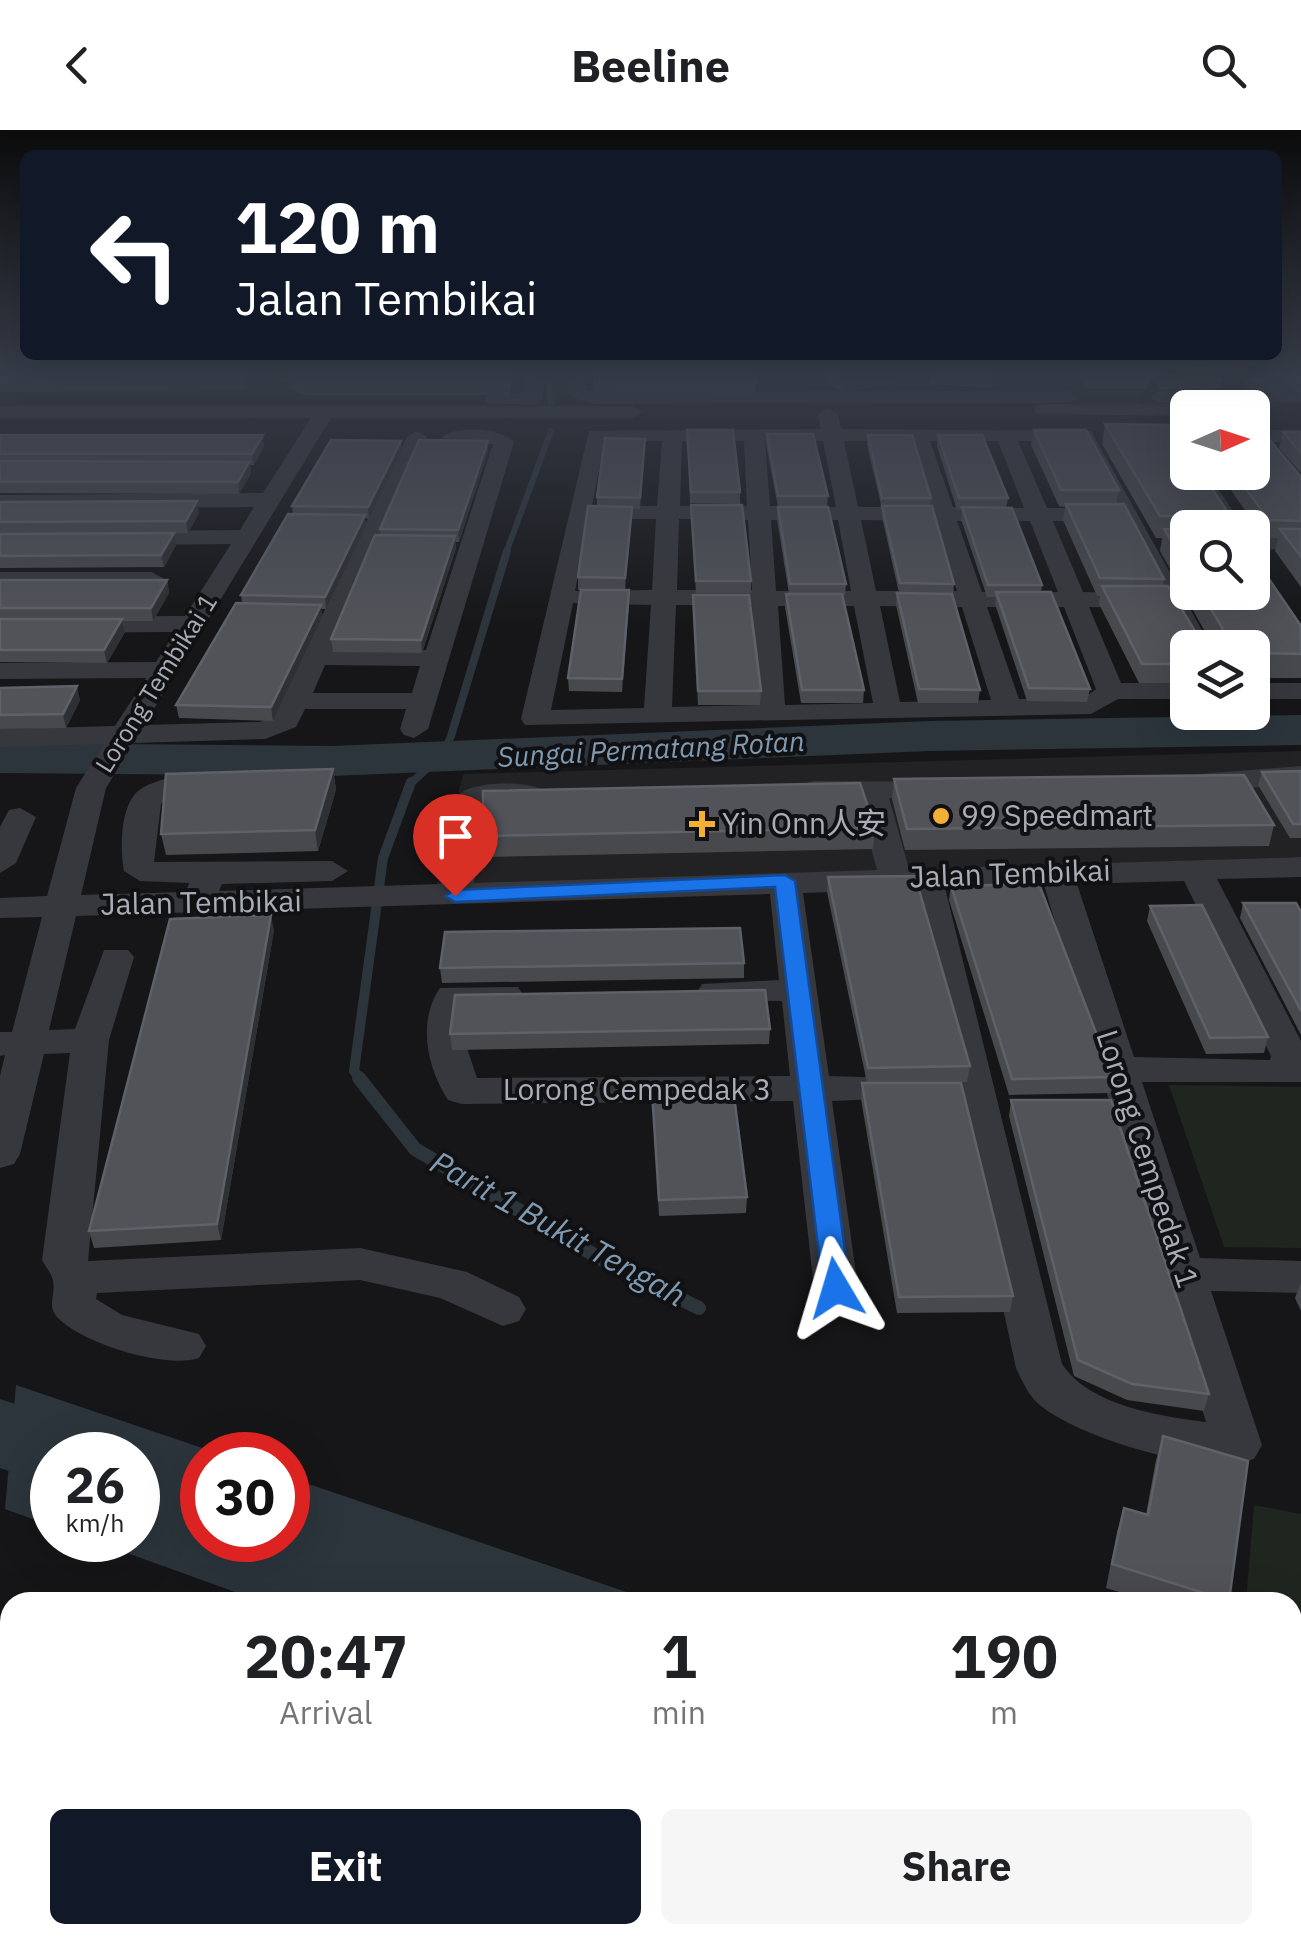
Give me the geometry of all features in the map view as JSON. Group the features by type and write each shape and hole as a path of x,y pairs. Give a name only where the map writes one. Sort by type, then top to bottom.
{"street":[{"name":"Lorong Tembikai 1","path":"0,1154 14,1043 62,906 92,788 257,519 280,467 290,456"},
{"path":"0,738 120,738 265,730 286,722 316,658 327,612 367,545 369,520 399,456"},
{"path":"296,701 419,715 497,456"},
{"path":"591,456 535,719 1008,708 1170,693"},
{"path":"658,715 671,456"},
{"path":"761,456 759,513 772,712"},
{"path":"836,456 888,710"},
{"path":"925,456 1008,708"},
{"path":"1014,456 1073,600 1101,699"},
{"path":"1095,456 1170,596"},
{"path":"1277,456 1281,461"},
{"path":"0,502 292,519"},
{"path":"578,512 1127,515"},
{"path":"94,538 257,519"},
{"path":"1143,542 1170,542"},
{"path":"1270,542 1301,543"},
{"path":"367,545 402,546"},
{"path":"438,546 473,546"},
{"path":"0,579 152,579"},
{"path":"561,596 1170,600"},
{"path":"0,625 196,617 239,610"},
{"path":"316,658 437,658"},
{"path":"0,671 162,670"},
{"path":"1270,691 1301,691"},
{"path":"1166,784 1244,782 1301,775"},
{"path":"236,782 164,787 146,800 136,851 140,871 203,889 332,871"},
{"path":"1244,782 1297,867"},
{"path":"791,790 969,787"},
{"path":"871,789 910,877 994,1100"},
{"path":"455,896 473,796 572,794"},
{"path":"0,863 20,817"},
{"name":"Jalan Tembikai","path":"0,908 62,906 203,889 354,899 404,898 785,881 1297,867"},
{"path":"1119,1070 1288,1073 1290,1056 1195,868"},
{"name":"Lorong Cempedak 1","path":"994,1100 1039,1368 1055,1391 1083,1407 1196,1443 1238,1445 1184,1274 1113,1108 1119,1070 1057,872"},
{"path":"785,881 836,1288"},
{"path":"116,957 90,1040 64,1260 76,1278 73,1306 109,1329 182,1346"},
{"path":"684,992 798,990"},
{"name":"Lorong Cempedak 3","path":"549,994 454,996 443,1034 462,1090 811,1090 994,1100"},
{"path":"14,1043 90,1040"},
{"path":"76,1278 360,1264 451,1284 504,1309"},
{"path":"1184,1274 1301,1277"}],"shaded area":[{"path":"1301,751 1301,857 436,886 463,774"},
{"path":"1169,1085 1301,1087 1301,1248 1224,1247"},
{"path":"16,1385 155,1432 30,1432 30,1518 5,1509"},
{"path":"160,1434 180,1440 180,1562 310,1562 310,1484 627,1592 235,1592 152,1562 160,1562"},
{"path":"1254,1505 1301,1514 1301,1592 1247,1592"}],"building":[{"path":"322,456 394,456 368,507 292,506"},
{"path":"412,456 483,456 458,530 380,529"},
{"path":"603,456 644,456 640,498 597,497"},
{"path":"689,456 736,456 740,492 691,492"},
{"path":"771,456 818,456 828,496 778,496"},
{"path":"873,456 918,456 931,498 882,498"},
{"path":"945,456 991,456 1008,498 959,498"},
{"path":"1046,456 1100,456 1119,490 1061,490"},
{"path":"1124,456 1170,456 1170,490 1213,490 1226,510 1170,510 1170,516 1160,516"},
{"path":"1270,456 1283,456 1301,477 1301,521 1270,520 1270,510 1262,510 1246,490 1270,490"},
{"path":"0,461 249,462 238,482 0,482"},
{"path":"197,501 186,521 0,522 0,502"},
{"path":"1066,504 1124,504 1164,579 1100,578"},
{"path":"691,505 742,505 751,581 696,581"},
{"path":"588,506 632,507 625,578 578,577"},
{"path":"882,506 932,506 954,584 900,583"},
{"path":"778,507 828,507 846,584 790,584"},
{"path":"962,507 1012,508 1042,585 988,585"},
{"path":"288,514 365,515 325,597 241,595"},
{"path":"1280,529 1301,529 1301,557"},
{"path":"174,533 161,555 0,556 0,534"},
{"path":"375,535 455,536 421,640 331,639"},
{"path":"0,580 167,580 151,608 0,608"},
{"path":"1270,580 1301,626 1301,654 1270,653 1270,630 1223,630 1212,610 1270,610"},
{"path":"1102,586 1168,586 1170,610 1182,610 1194,630 1170,630 1170,664 1142,664"},
{"path":"581,590 629,590 622,679 568,678"},
{"path":"996,592 1051,592 1090,689 1029,688"},
{"path":"897,593 952,594 980,690 919,689"},
{"path":"786,594 842,594 864,690 802,690"},
{"path":"693,595 749,595 761,691 698,691"},
{"path":"236,603 321,605 271,707 176,705"},
{"path":"0,619 122,619 104,650 0,650"},
{"path":"77,686 63,714 0,715 0,688"},
{"path":"333,769 315,830 161,834 166,774"},
{"path":"1301,771 1301,824 1293,824 1262,772"},
{"path":"1244,775 1274,825 907,829 894,779"},
{"path":"860,783 875,828 483,836 483,791"},
{"path":"915,876 970,1066 868,1068 828,877"},
{"path":"1039,884 1113,1077 1012,1079 951,886"},
{"path":"1243,903 1296,903 1301,912 1301,1011"},
{"path":"1202,905 1268,1037 1210,1038 1150,906"},
{"path":"271,915 217,1224 89,1231 170,919"},
{"path":"740,928 744,963 440,968 445,932"},
{"path":"765,990 770,1029 450,1034 455,995"},
{"path":"862,1083 961,1083 1013,1296 899,1297"},
{"path":"733,1088 747,1197 659,1200 652,1091"},
{"path":"1011,1100 1111,1100 1209,1394 1132,1384 1078,1360"},
{"path":"1163,1436 1248,1461 1230,1592 1201,1592 1112,1564 1124,1508 1148,1515"}],"waterway":[{"name":"Parit 1 Bukit Tengah","path":"506,553 542,456"},
{"name":"Parit 1 Bukit Tengah","path":"410,784 443,754 451,736 507,551"},
{"name":"Sungai Permatang Rotan","path":"0,758 111,756 332,761 930,736 1301,730"},
{"name":"Parit 1 Bukit Tengah","path":"361,1080 354,1071 383,858 410,784"},
{"name":"Parit 1 Bukit Tengah","path":"359,1078 415,1149 608,1263 699,1308"},
{"path":"0,1433 30,1443"}],"place":[{"name":"99 Speedmart","path":"941,816"},
{"name":"Yin Onn人安","path":"702,824"}],"route":[{"path":"455,896 785,881 836,1288"}]}
